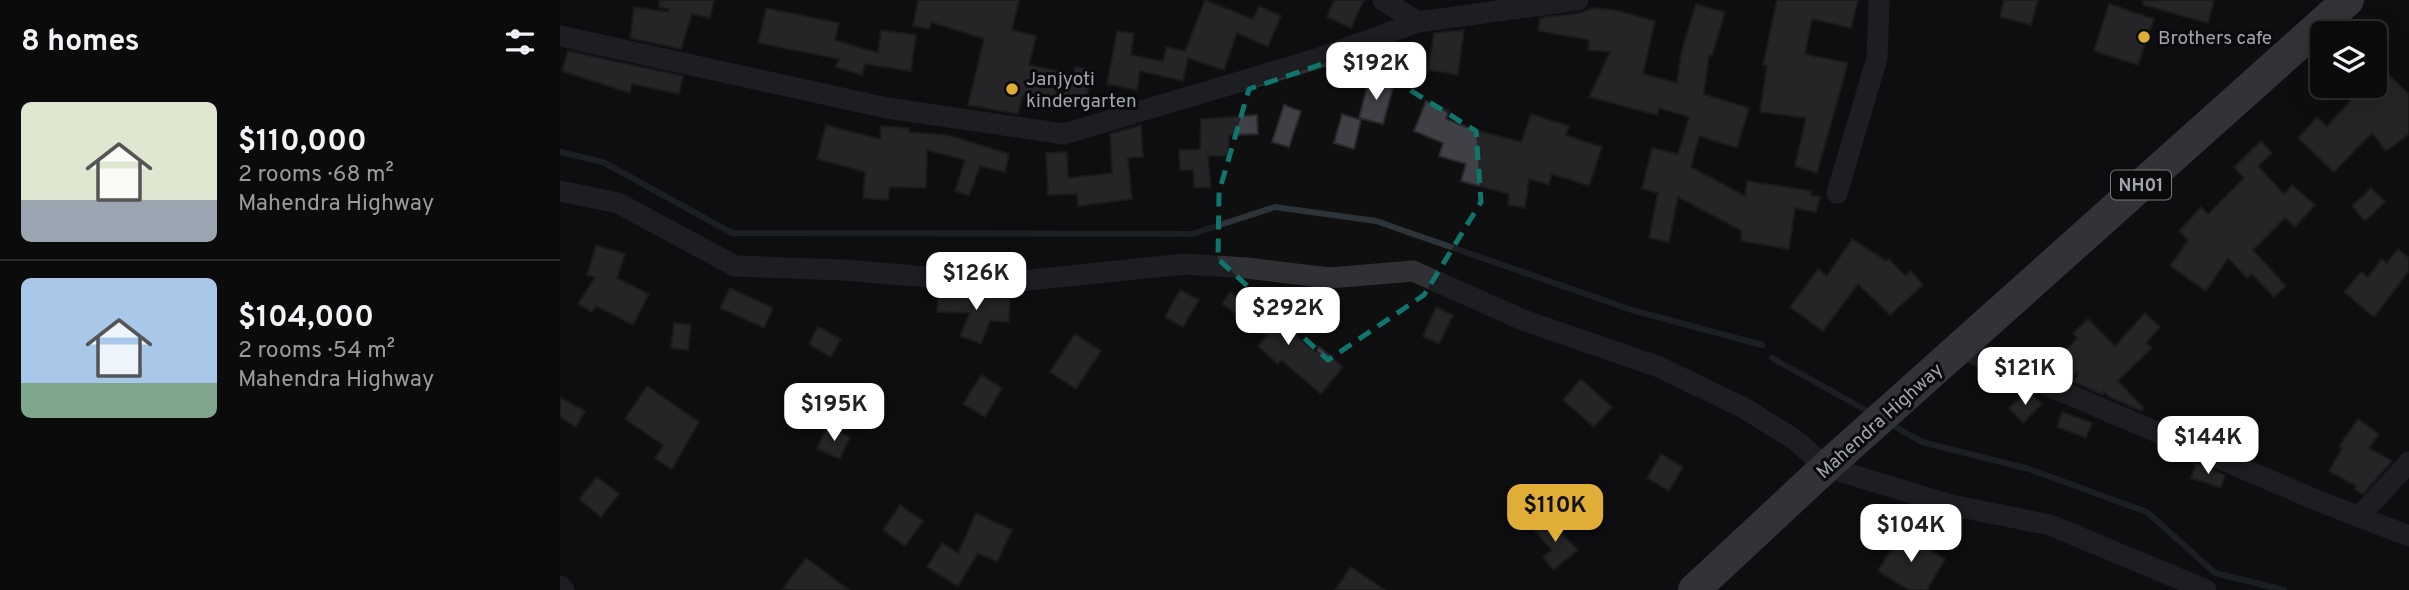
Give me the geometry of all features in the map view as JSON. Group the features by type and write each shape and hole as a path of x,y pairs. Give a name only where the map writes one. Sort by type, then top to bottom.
{"highway":[{"name":"Mahendra Highway","path":"1694,590 1833,461 2348,0"}],"street":[{"path":"1383,0 1418,22"},
{"path":"560,36 887,108 1064,134 1316,59 1418,22 1578,0"},
{"path":"1837,193 1877,58 1879,0"},
{"path":"560,191 618,203 735,266 843,270 877,275 1002,283 1184,264 1329,278 1413,271 1523,320 1659,367 1744,408 1833,461 1951,505 2050,525 2206,590"},
{"path":"1960,348 2409,536"},
{"path":"2360,517 2409,462"},
{"path":"560,586 564,590"}],"highlighted area":[{"path":"1352,54 1476,131 1481,202 1424,295 1328,360 1218,259 1219,192 1249,89"}],"building":[{"path":"659,0 714,0 710,18 692,14 681,49 630,38 634,7 668,12 669,9 659,7"},
{"path":"918,0 1019,0 1012,30 1036,36 1029,65 1074,74 1075,67 1091,69 1085,107 1022,97 1018,114 968,105 984,39 931,22 929,29 913,26"},
{"path":"1205,0 1253,19 1259,6 1281,16 1268,47 1237,33 1224,70 1188,58 1183,81 1140,71 1137,90 1107,84 1117,31 1134,33 1131,55 1163,61 1166,47 1185,51"},
{"path":"1334,0 1364,0 1351,28 1327,17"},
{"path":"1777,0 1858,0 1851,28 1812,19 1805,54 1848,63 1817,173 1795,166 1806,118 1760,112 1767,66 1763,65"},
{"path":"2004,0 2038,0 2031,25 2000,17"},
{"path":"2143,0 2214,0 2208,23 2143,5"},
{"path":"1696,4 1725,12 1712,56 1709,55 1704,94 1749,108 1737,148 1699,136 1691,167 1745,196 1747,181 1812,191 1811,195 1820,197 1816,212 1795,208 1789,249 1741,241 1742,231 1678,197 1669,242 1649,238 1658,193 1642,189 1652,148 1678,154 1689,117 1659,108 1657,115 1589,97 1610,52 1588,50 1589,40 1538,31 1540,18 1580,13 1593,8 1615,10 1655,21 1643,74 1677,83 1681,53"},
{"path":"2109,4 2154,19 2138,65 2094,51"},
{"path":"766,8 839,23 835,40 878,53 881,30 916,35 911,71 865,64 862,75 836,67 839,59 758,43"},
{"path":"1464,30 1458,75 1428,70 1434,33"},
{"path":"1392,45 1393,65 1371,62 1371,53"},
{"path":"568,51 683,76 679,94 632,84 630,93 562,71"},
{"path":"2387,74 2409,94 2409,134 2386,151 2372,133 2334,172 2298,138 2317,117 2327,126 2353,98 2387,98"},
{"path":"1369,79 1393,88 1383,124 1359,118"},
{"path":"1426,101 1449,110 1446,119 1471,129 1521,142 1531,114 1569,126 1566,135 1602,147 1589,186 1552,174 1549,185 1529,179 1525,208 1508,205 1509,194 1461,181 1466,164 1439,156 1443,143 1414,131"},
{"path":"1284,105 1301,111 1289,147 1272,142"},
{"path":"1342,114 1361,120 1354,149 1334,143"},
{"path":"1257,115 1258,134 1229,135 1228,156 1208,156 1211,187 1194,188 1193,170 1180,170 1179,150 1200,149 1201,119"},
{"path":"826,125 880,139 881,126 909,128 909,132 948,135 1009,154 1005,172 980,166 969,196 955,191 965,160 927,150 926,188 890,187 888,200 863,198 865,172 817,159"},
{"path":"1141,125 1143,157 1128,158 1132,199 1078,206 1077,194 1048,195 1046,153 1067,152 1068,178 1112,173 1110,134"},
{"path":"2261,141 2272,153 2258,166 2284,194 2292,185 2315,205 2295,227 2285,218 2253,250 2286,286 2274,297 2252,274 2247,278 2228,258 2206,291 2170,266 2188,240 2179,231 2201,207 2208,214 2244,178 2234,167"},
{"path":"2371,188 2385,202 2365,221 2352,206"},
{"path":"1852,239 1886,261 1889,259 1905,276 1911,271 1923,285 1890,315 1858,284 1823,331 1790,307 1818,269 1827,276"},
{"path":"596,245 625,254 617,278 649,294 633,325 596,306 592,312 578,304 595,277 587,275"},
{"path":"2398,249 2409,258 2409,271 2374,317 2344,292 2361,272 2368,277 2382,259 2387,263"},
{"path":"730,288 773,308 764,328 720,308"},
{"path":"1180,290 1199,300 1183,327 1165,317"},
{"path":"1230,292 1277,324 1280,321 1315,352 1319,347 1343,367 1321,394 1281,360 1278,364 1258,346 1267,336 1222,304"},
{"path":"938,293 1010,298 1009,322 990,321 981,344 960,336 970,313 937,312"},
{"path":"1436,307 1453,315 1439,344 1423,336"},
{"path":"2145,313 2160,327 2146,343 2152,348 2118,381 2144,408 2141,411 2109,397 2104,392 2103,395 2074,382 2078,371 2068,380 2051,367 2077,338 2073,333 2088,319 2115,346"},
{"path":"674,323 691,325 688,350 671,348"},
{"path":"818,327 841,339 831,357 809,344"},
{"path":"1075,334 1101,351 1076,389 1050,372"},
{"path":"981,375 1002,388 985,417 963,404"},
{"path":"1581,379 1612,407 1594,427 1563,400"},
{"path":"647,386 699,422 672,469 655,459 663,445 625,419"},
{"path":"2028,391 2042,404 2023,423 2009,408"},
{"path":"560,397 585,411 576,427 560,417"},
{"path":"2062,412 2092,423 2086,438 2057,427"},
{"path":"2358,419 2379,434 2369,448 2392,461 2363,494 2354,489 2356,486 2329,471 2342,448 2339,446"},
{"path":"827,427 850,437 840,459 817,449"},
{"path":"1661,454 1683,467 1669,491 1647,478"},
{"path":"2196,463 2225,475 2221,488 2191,478"},
{"path":"597,477 619,494 601,517 579,499"},
{"path":"900,505 923,521 905,546 883,530"},
{"path":"976,513 1012,530 997,562 978,553 958,586 927,567 942,543 958,553"},
{"path":"1546,518 1578,550 1553,570 1543,557 1552,550 1533,529"},
{"path":"1901,533 1945,559 1927,590 1909,590 1878,571"},
{"path":"806,558 849,590 782,590"},
{"path":"1351,567 1385,590 1335,590"}],"waterway":[{"path":"560,152 603,162 732,233 1192,234 1275,207 1376,221 1632,310 1762,345"},
{"path":"1772,358 1871,413"},
{"path":"1890,424 1922,442 2029,469 2147,512 2215,573 2284,590"}],"place":[{"name":"Brothers cafe","path":"2144,37"},
{"name":"Janjyoti kindergarten","path":"1012,89"}]}
